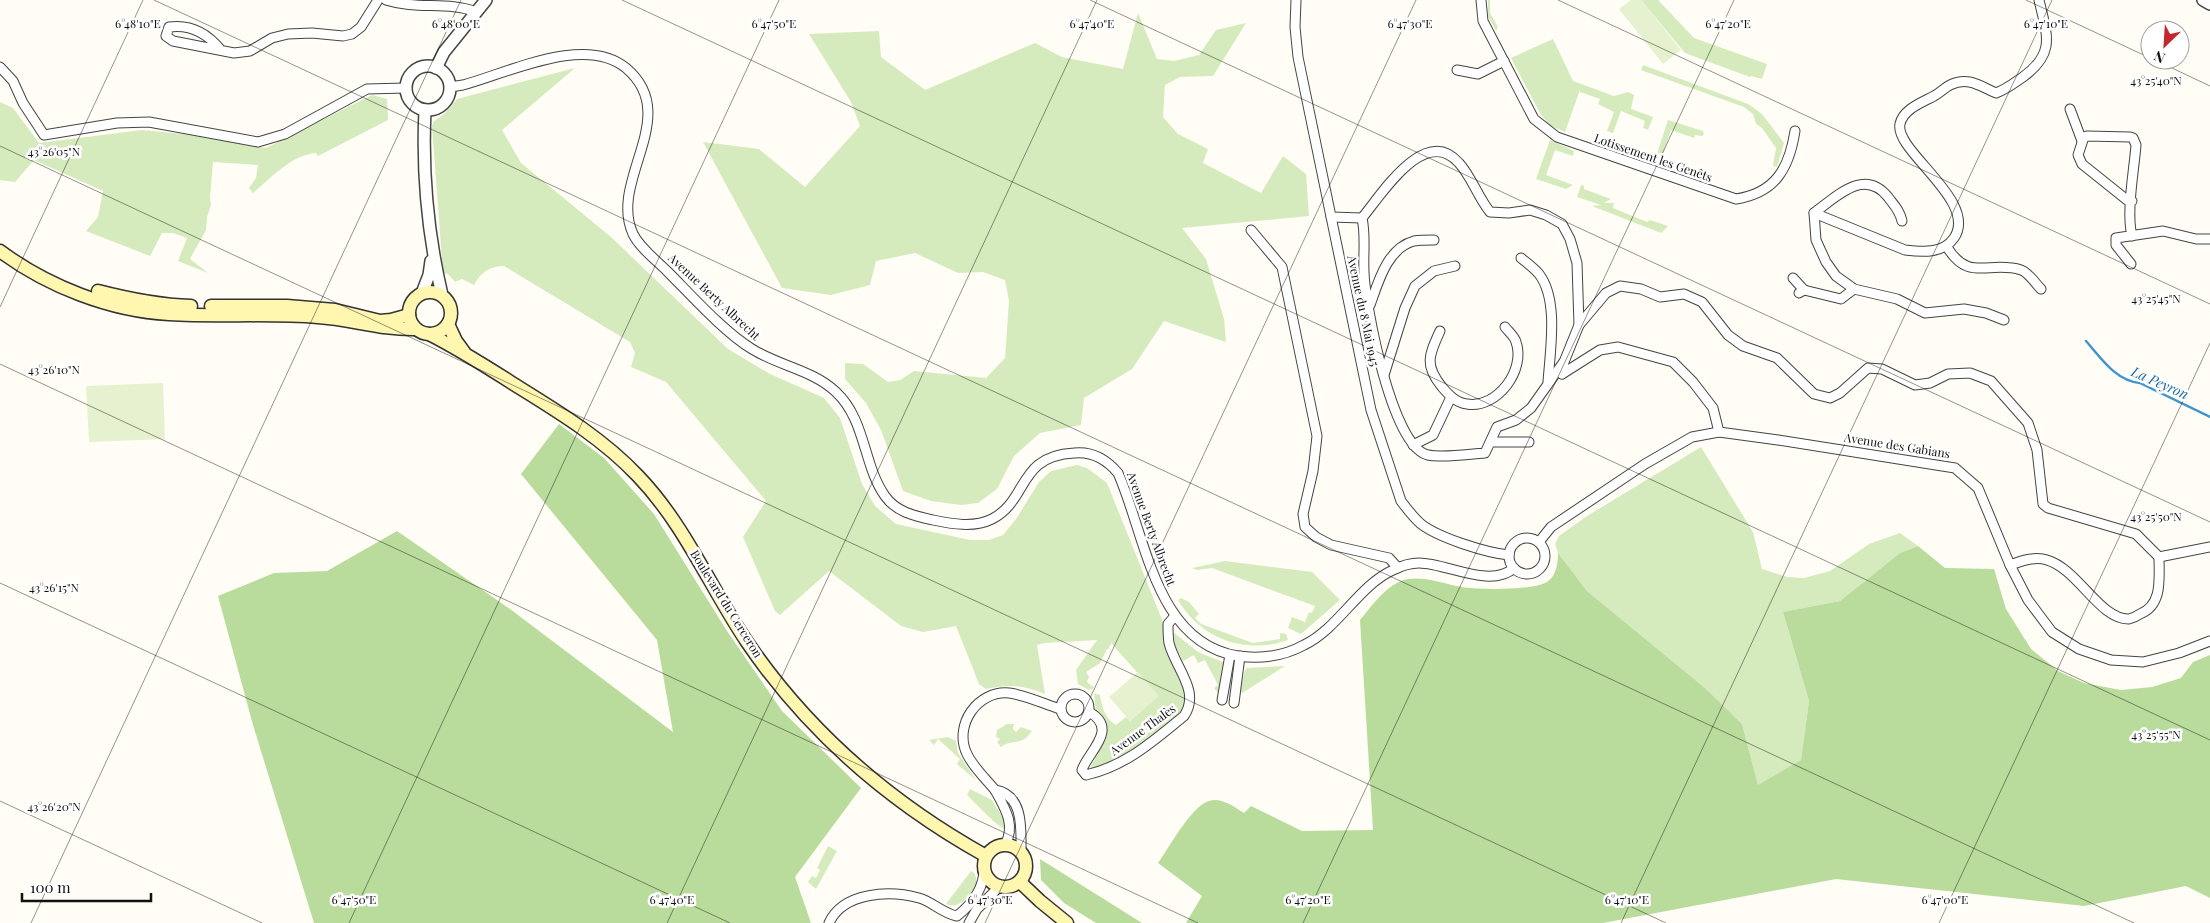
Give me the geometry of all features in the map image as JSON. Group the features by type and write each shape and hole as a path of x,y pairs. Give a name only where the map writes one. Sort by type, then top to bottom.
{"main road":[{"path":"0,242 23,259 66,281 137,301 168,305 287,306 335,310 380,320 391,320 409,315"},
{"path":"0,251 45,281 137,311 169,314 320,317 382,328 416,328 430,334 439,332 448,324 452,311 447,299 442,295 429,291 422,292 412,301 409,315 416,328"},
{"name":"Boulevard du Cerceron","path":"448,324 456,341 466,354"},
{"name":"Boulevard du Cerceron","path":"430,334 466,354 581,427 603,443 638,476 680,530 746,641 799,710 845,757 894,796 985,863"},
{"path":"1005,845 1021,851 1027,863 1025,876 1020,882 1010,887 999,887 989,880 985,863 997,846 1005,845"},
{"path":"1020,882 1067,923"}],"street":[{"path":"220,49 212,39 197,30 182,25 169,27 166,30 166,36 173,41 234,53 250,51 272,38 288,34 312,33 343,36 352,34 365,22 378,0"},
{"path":"386,0 398,4 423,7 461,7 476,12"},
{"path":"436,68 444,52 486,0"},
{"name":"Avenue du 8 Mai 1945","path":"1296,0 1295,27 1298,57 1371,410 1401,501 1408,512 1422,525 1439,534 1489,552 1509,555"},
{"name":"Lotissement les Genêts","path":"1482,0 1484,21 1534,119 1557,137 1736,199 1753,196 1768,187 1783,172 1792,149 1795,131"},
{"path":"1814,213 1905,250 1920,252 1947,246 1955,236 1959,223 1949,196 1903,141 1899,125 1904,115 1950,85 1964,80 1977,82 1996,92 2005,90 2037,66 2045,54 2047,42 2039,0"},
{"path":"2203,0 2210,4"},
{"name":"Avenue Berty Albrecht","path":"450,87 572,54 598,54 608,57 626,68 641,88 648,110 647,133 628,203 628,219 634,236 696,300 750,348 815,378 833,389 841,397 853,415 860,431 879,486 890,503 900,510 921,518 960,524 983,522 1003,511 1032,470 1041,462 1064,454 1078,452 1094,455 1110,464 1118,473 1160,591 1174,617 1182,626 1205,644 1230,655 1252,658 1283,654 1305,645 1320,634 1374,583 1398,568 1420,563 1483,576 1507,574 1514,568"},
{"path":"1457,70 1478,74 1504,62"},
{"path":"422,67 436,68 446,75 450,87 447,99 443,104 437,108 425,110 419,108 410,100 406,88 407,81 415,70 422,67"},
{"path":"0,68 13,80 23,103 44,135 117,123 149,122 258,142 285,134 368,89 406,88"},
{"path":"2070,109 2082,141"},
{"path":"425,110 424,148 432,255 442,295"},
{"path":"2132,201 2127,200 2082,164 2078,155 2082,141 2087,136 2133,138 2136,145 2132,201 2130,228 2132,236"},
{"path":"1331,218 1362,218 1414,159 1431,150 1447,153 1460,164 1480,199 1490,212 1509,213 1530,210 1546,215 1562,224 1570,239 1577,262 1579,325"},
{"path":"1814,213 1848,189 1863,183 1873,184 1886,194 1900,214 1902,221"},
{"path":"1814,213 1816,240 1826,262 1836,276 1854,289 1897,299 1925,313 1964,309 1986,312 2004,320"},
{"path":"1362,218 1365,232 1364,273 1383,378 1398,419 1413,445 1427,455 1486,453 1498,427 1516,420 1531,408 1564,362"},
{"path":"1251,230 1282,267 1317,436 1313,471 1303,514 1305,527 1316,537 1331,545 1389,558 1398,568"},
{"path":"2131,264 2116,245 2116,238 2162,231 2196,239 2210,239"},
{"path":"1370,305 1383,270 1396,252 1412,241 1434,240"},
{"path":"1947,246 1953,256 1965,267 2023,270 2041,289"},
{"path":"422,292 429,276 432,255"},
{"path":"1521,258 1538,274 1546,288 1552,319 1548,382"},
{"path":"1383,378 1405,308 1415,286 1434,271 1455,266"},
{"path":"1792,278 1802,291 1841,299 1854,289"},
{"path":"1719,432 1713,408 1693,382 1673,362 1618,348 1600,350 1562,374 1564,362 1579,325 1606,292 1620,286 1641,289 1660,297 1684,294 1702,302 1728,335 1743,346 1777,358 1814,394 1830,398 1868,368 1882,369 1916,385 1930,384 1948,374 1970,373 1991,382 2028,423 2037,450 2043,504 2048,508 2136,534 2159,557 2158,596 2145,612 2130,619 2115,615 2102,608 2070,571 2046,559 2025,560 2010,565"},
{"path":"1440,331 1430,353 1432,375 1451,397 1467,404 1489,402 1510,381 1518,363 1516,342 1505,327"},
{"path":"1413,445 1433,435 1451,397"},
{"name":"Avenue des Gabians","path":"1539,542 1551,527 1645,464 1692,437 1719,432 1955,468 1978,488 2010,565 2028,600 2052,632 2079,649 2111,660 2143,662 2179,653 2210,641"},
{"path":"1492,442 1529,442"},
{"path":"1522,538 1539,542 1545,558 1540,568 1536,572 1524,574 1514,568 1509,555 1513,544 1522,538"},
{"path":"2159,557 2210,547"},
{"name":"Avenue Thalès","path":"1089,712 1095,716 1101,725 1102,735 1098,746 1083,766 1082,770 1086,775 1107,770 1128,760 1184,716 1188,711 1190,698 1188,684 1169,643 1168,624 1174,617"},
{"path":"1222,700 1230,655"},
{"path":"1234,703 1240,656"},
{"path":"1021,851 1021,818 1011,798 999,791 967,754 964,743 965,724 977,704 987,696 998,693 1010,693 1060,709"},
{"path":"1077,693 1085,697 1090,704 1089,712 1085,719 1078,722 1070,722 1064,718 1060,709 1062,700 1069,695 1077,693"},
{"path":"999,791 1010,822 1010,832 1005,845"},
{"path":"829,923 833,913 852,901 877,893 919,898 933,904 946,913 957,916 966,909 981,889 984,881 985,863"},
{"path":"969,923 976,909 999,887"}],"green space":[{"path":"1488,0 1490,0 1490,13 1498,27 1496,31 1488,16"},
{"path":"1631,0 1641,0 1681,50 1663,64 1619,9"},
{"path":"1641,0 1658,0 1694,38 1767,64 1762,79 1750,77 1685,53"},
{"path":"1138,13 1157,59 1174,61 1199,55 1216,30 1246,23 1213,76 1180,77 1165,85 1163,117 1178,134 1208,149 1203,163 1261,193 1283,156 1306,174 1309,216 1182,228 1206,259 1224,319 1226,342 1164,321 1132,369 1084,398 1081,425 1040,433 1014,456 997,489 978,503 961,505 931,501 903,491 881,430 866,403 845,379 845,363 863,364 888,382 900,380 914,371 986,378 1005,358 1009,301 1005,280 983,272 958,273 915,253 876,261 870,285 831,295 782,288 703,142 759,149 805,187 860,126 851,102 809,34 879,31 881,57 925,90 1035,43 1062,57 1123,69"},
{"path":"1553,39 1573,81 1614,96 1628,92 1634,95 1631,109 1653,117 1648,130 1643,128 1645,121 1621,111 1613,133 1607,131 1614,112 1598,104 1600,99 1580,92 1580,90 1565,132 1549,125 1540,113 1511,58"},
{"path":"1643,65 1748,104 1762,114 1784,143 1777,167 1773,166 1776,148 1762,128 1756,124 1753,114 1744,107 1641,70"},
{"path":"575,68 502,130 521,163 611,237 728,349 770,374 824,398 840,418 862,484 875,506 896,524 970,540 989,540 1003,535 1016,519 1039,482 1051,471 1077,465 1087,468 1107,483 1167,632 1188,701 1185,713 1127,757 1091,771 1090,768 1104,740 1096,712 1094,693 1100,695 1107,716 1116,725 1126,717 1130,721 1158,696 1111,643 1110,649 1107,649 1100,663 1086,672 1089,677 1087,682 1094,688 1089,690 1078,684 1076,670 1097,640 1037,645 1045,694 1016,686 986,689 979,684 956,626 923,632 901,626 829,571 780,615 775,611 743,537 766,501 666,382 631,367 635,353 630,342 504,266 494,267 486,271 474,285 462,279 455,282 448,274 443,273 432,126 434,121 444,114 457,99"},
{"path":"372,95 387,99 388,120 318,156 316,153 298,158 282,168 253,193 249,188 256,178 258,165 213,162 211,205 207,217 206,230 190,259 208,273 178,261 187,238 173,233 162,233 150,256 86,231 98,217 103,191 34,160 15,182 0,180 0,102 13,108 39,143 142,130 215,137 266,148"},
{"path":"1668,120 1703,131 1704,134 1702,136 1695,135 1694,138 1671,130 1662,156 1658,155 1654,163"},
{"path":"1550,140 1574,151 1573,156 1555,150 1546,175 1573,185 1566,189 1536,179"},
{"path":"1581,185 1584,186 1584,189 1611,199 1604,203 1614,203 1613,208 1647,222 1650,220 1668,226 1661,233 1592,206 1601,205 1577,197"},
{"path":"163,383 165,439 89,442 86,386"},
{"path":"559,424 604,458 654,514 727,631 782,711 861,788 795,877 811,923 314,923 253,725 218,596 274,573 327,571 397,531 510,609 673,732 657,640 521,474"},
{"path":"1701,447 1753,532 1762,569 1787,577 1804,578 1830,571 1869,544 1900,533 1918,546 1900,553 1840,601 1783,612 1809,701 1801,760 1758,786 1742,724 1705,688 1587,591 1558,553 1555,544 1559,536 1587,516"},
{"path":"1918,546 1945,568 1994,569 2006,609 2031,649 2058,671 2084,683 2121,690 2152,687 2181,678 2193,662 2210,655 2210,898 2186,886 2084,906 1836,879 1603,923 1186,923 1202,896 1158,863 1195,810 1202,804 1214,800 1227,803 1244,813 1251,806 1302,831 1373,830 1360,620 1383,593 1401,581 1424,579 1480,589 1528,587 1545,583 1552,578 1557,566 1558,553 1587,591 1705,688 1742,724 1758,785 1801,760 1809,701 1783,612 1840,601 1900,553"},
{"path":"1225,561 1312,572 1340,600 1301,634 1288,628 1292,617 1305,622 1309,612 1312,613 1315,606 1212,568 1197,570 1192,568"},
{"path":"1181,598 1189,602 1199,614 1195,618 1201,624 1253,643 1280,639 1280,633 1286,634 1288,640 1256,646 1225,640 1199,625 1178,600"},
{"path":"1173,632 1198,652 1225,663 1220,695 1214,688 1218,685 1205,660 1198,663 1194,655 1183,661 1175,646"},
{"path":"1285,666 1242,693 1240,690 1247,668"},
{"path":"1138,672 1159,696 1130,721 1109,697"},
{"path":"1007,724 1014,724 1013,729 1016,732 1021,727 1032,731 1021,741 1005,744 1001,747 997,742 1000,739 996,737 997,730"},
{"path":"948,737 956,741 958,753 976,780 957,764 960,759 938,739 934,745 929,740"},
{"path":"970,789 992,800 1007,825 1004,829 993,821 967,795"},
{"path":"828,846 837,851 816,889 808,882 812,876 816,878 820,870 817,868"},
{"path":"1040,859 1142,923 1096,923 1064,903 1041,880"},
{"path":"971,871 975,874 977,883 967,898 960,904 946,904"}],"waterway":[{"name":"La Peyron","path":"2086,341 2110,368 2124,378 2140,383 2210,417"}]}
